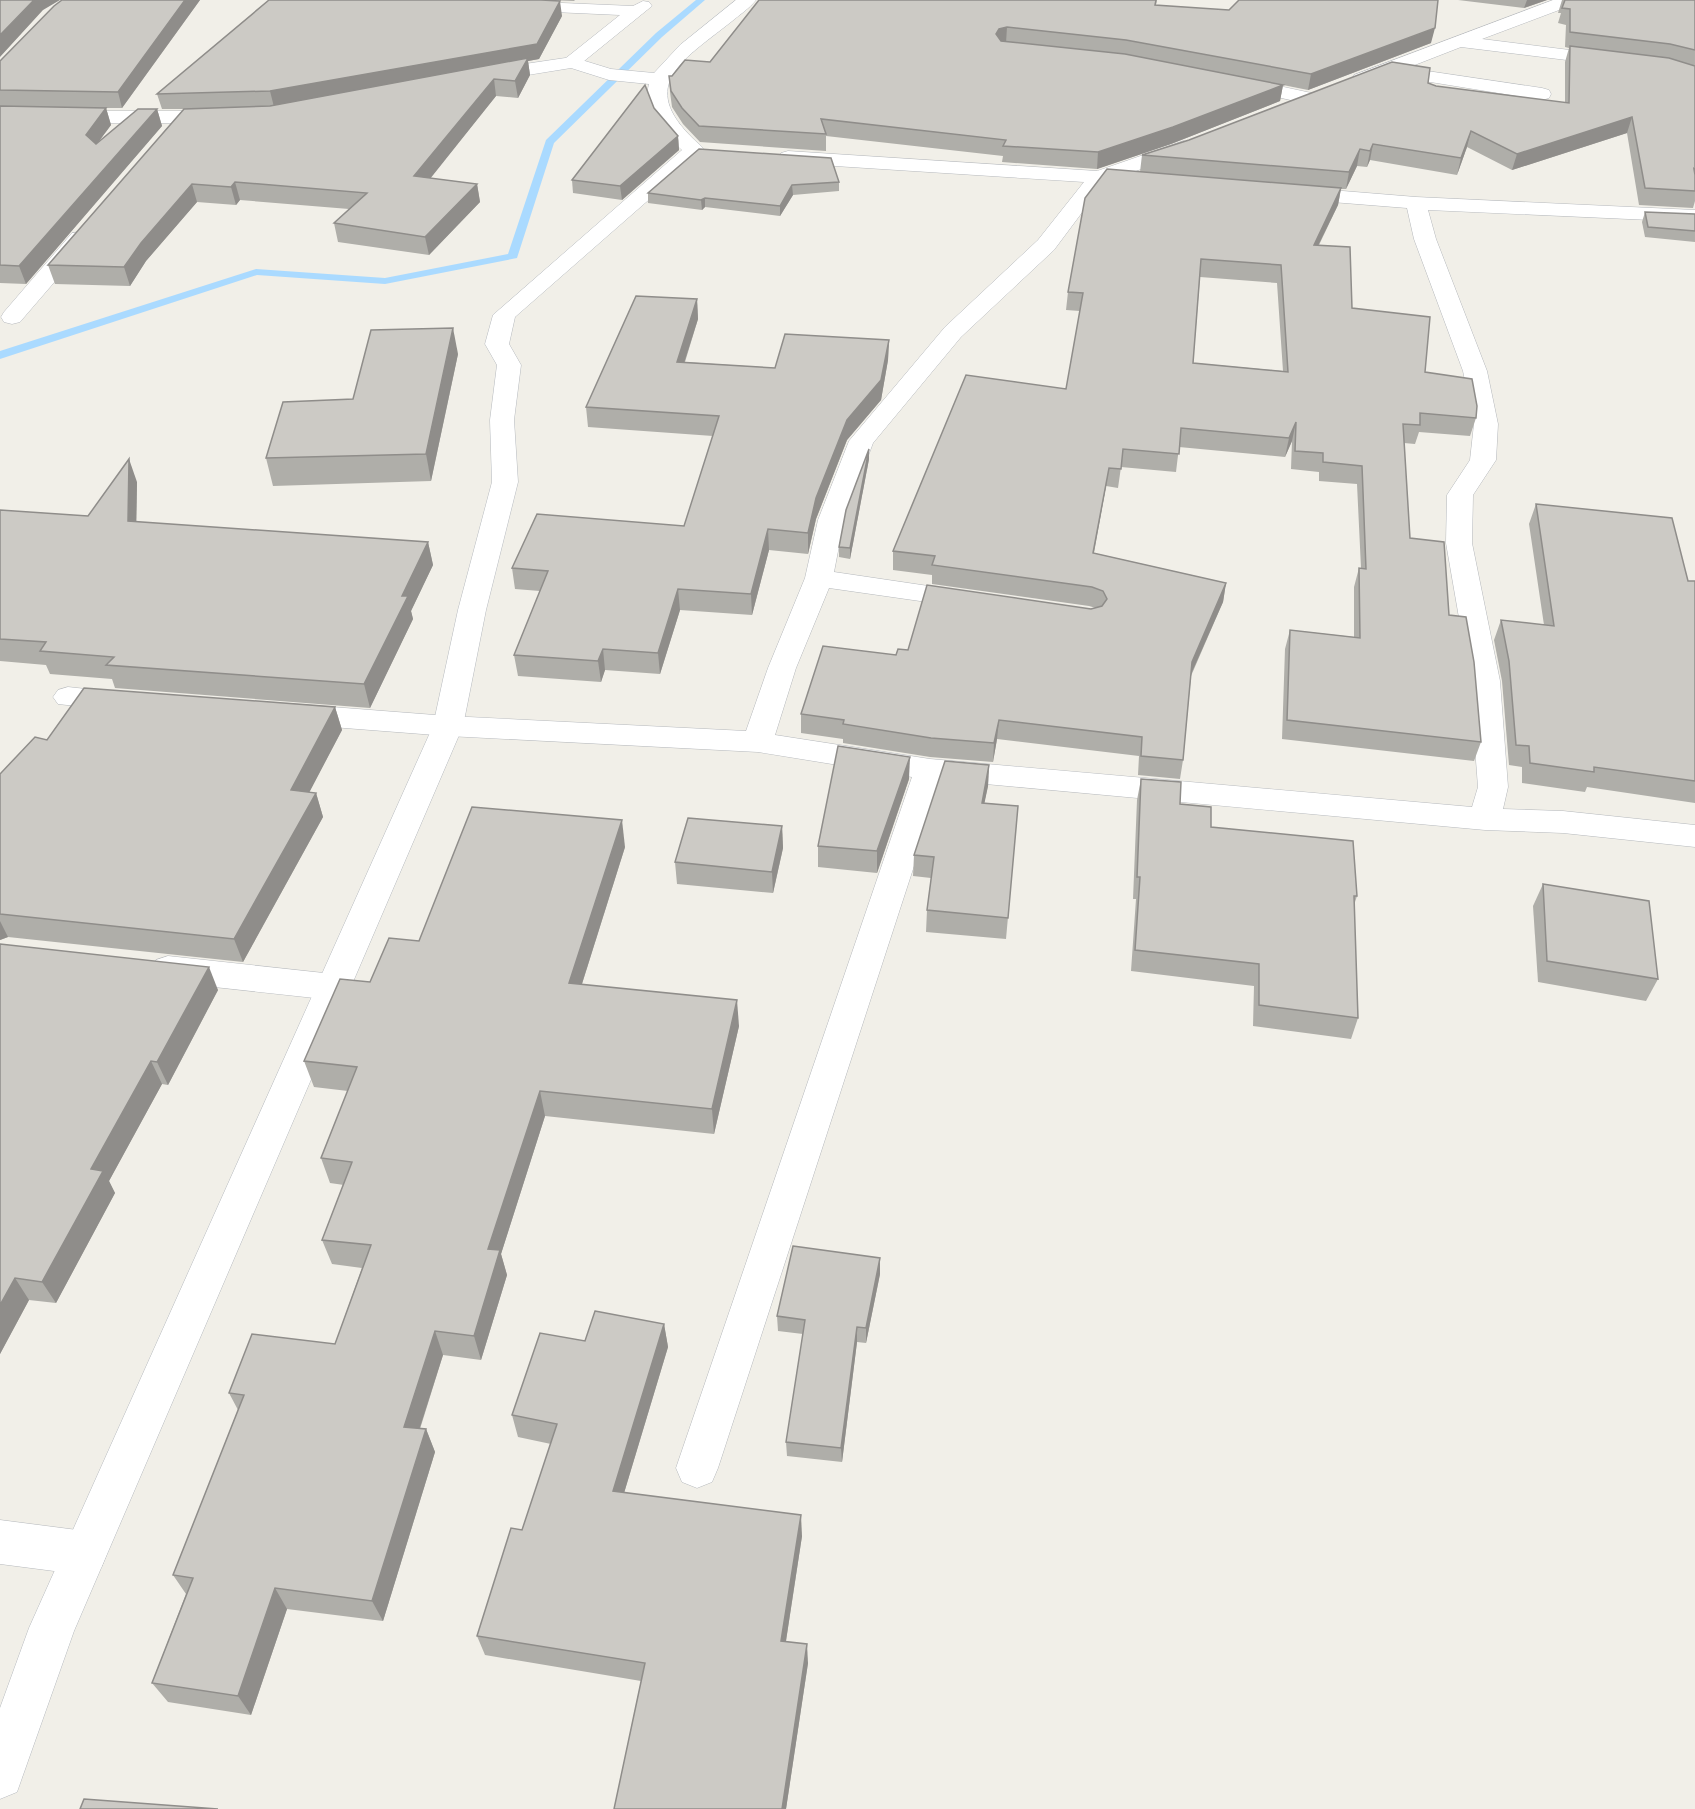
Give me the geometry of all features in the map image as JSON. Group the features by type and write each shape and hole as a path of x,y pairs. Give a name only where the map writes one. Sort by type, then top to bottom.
{"street":[{"path":"460,81 572,62 609,74 652,79 747,0"},
{"path":"1276,111 1569,0"},
{"path":"495,6 643,6"},
{"path":"572,62 643,6"},
{"path":"1456,42 1665,67 1695,75"},
{"path":"1387,70 1542,94"},
{"path":"0,1775 52,1628 448,726 472,610 505,482 502,420 509,365 497,344 504,315 706,151 681,139 666,118 657,99 652,79"},
{"path":"1223,80 1309,98"},
{"path":"0,114 182,118 240,116"},
{"path":"167,136 182,118"},
{"path":"758,742 782,668 819,578 831,519 861,441 953,332 1046,245 1099,177 1200,141"},
{"path":"765,155 1146,181"},
{"path":"1275,191 1416,203 1695,216"},
{"path":"1416,203 1425,239 1475,370 1486,424 1483,460 1460,495 1459,543 1485,681 1493,787 1485,819"},
{"path":"12,317 90,226"},
{"path":"819,578 995,604"},
{"path":"68,697 151,703"},
{"path":"270,712 448,726 758,742 930,769 1485,819 1563,822 1695,836"},
{"path":"697,1468 930,769"},
{"path":"136,966 333,987"},
{"path":"0,1542 85,1553"}],"building":[{"path":"0,0 34,0 0,35"},
{"path":"62,0 185,0 118,92 0,90 0,61"},
{"path":"269,0 560,1 537,44 270,91 157,94"},
{"path":"759,0 1156,0 1155,5 1229,10 1239,0 1438,0 1435,28 1311,74 1126,40 1007,27 999,29 996,34 1001,41 1125,54 1283,85 1173,127 1098,152 1003,146 1006,140 821,119 826,134 699,126 682,108 671,91 669,76 672,76 685,60 710,62"},
{"path":"1565,0 1695,0 1695,50 1670,44 1570,32 1570,9 1562,8"},
{"path":"1570,46 1669,58 1695,66 1695,191 1645,188 1632,117 1517,154 1471,131 1461,158 1373,144 1370,151 1360,149 1349,172 1142,155 1189,140 1392,62 1430,68 1428,83 1436,86 1569,103"},
{"path":"528,58 515,81 494,79 414,176 477,184 425,237 334,223 367,193 235,182 231,187 192,184 141,243 124,267 48,265 184,109 270,106"},
{"path":"645,85 654,108 678,136 620,186 572,180"},
{"path":"0,106 106,108 86,135 96,144 138,109 157,109 19,266 0,265"},
{"path":"699,149 831,158 839,182 792,185 780,206 648,193"},
{"path":"1107,169 1341,188 1314,245 1350,247 1352,308 1430,317 1425,372 1472,379 1477,406 1476,418 1420,413 1420,425 1403,424 1410,538 1444,542 1449,615 1466,617 1474,662 1481,742 1287,720 1290,630 1360,638 1359,568 1366,569 1362,466 1323,462 1323,453 1295,451 1296,422 1289,438 1181,428 1179,454 1123,449 1121,469 1109,468 1093,553 1226,583 1192,662 1183,760 1141,756 1142,737 999,720 994,743 931,738 843,724 844,720 801,714 823,646 896,655 898,649 908,650 927,585 1091,609 1102,606 1107,599 1103,591 1092,587 932,565 935,556 893,551 966,375 1066,389 1083,293 1068,292 1085,198","holes":["1201,259 1281,265 1288,372 1193,363"]},
{"path":"1645,212 1695,214 1695,231 1648,227"},
{"path":"636,296 697,299 677,362 775,368 785,334 889,340 881,380 847,420 816,498 808,533 768,529 751,594 678,589 658,653 603,649 598,661 514,655 548,571 512,568 537,514 684,526 719,416 586,407"},
{"path":"453,328 426,454 266,458 283,402 353,399 371,330"},
{"path":"869,449 850,548 839,547 846,510"},
{"path":"129,459 128,521 428,542 402,596 408,596 364,684 106,665 114,657 40,651 46,642 0,639 0,510 88,516"},
{"path":"1536,504 1672,518 1688,581 1695,581 1695,781 1594,767 1594,772 1530,763 1529,746 1516,745 1509,661 1501,620 1554,626"},
{"path":"84,688 335,707 291,790 316,793 234,939 0,914 0,774 35,737 47,740"},
{"path":"838,746 910,757 877,851 818,846"},
{"path":"945,761 989,765 982,803 1018,806 1008,918 927,910 934,857 914,855"},
{"path":"1141,779 1181,782 1180,804 1211,807 1211,827 1353,841 1357,896 1354,896 1358,1018 1259,1005 1259,964 1135,950 1140,877 1137,877"},
{"path":"472,807 622,820 569,983 737,1000 712,1109 540,1091 488,1249 500,1250 474,1336 435,1331 404,1427 426,1429 372,1601 275,1588 238,1696 152,1683 193,1578 173,1575 244,1395 229,1393 252,1334 335,1344 371,1245 322,1240 352,1162 321,1158 357,1067 304,1061 340,979 370,982 389,938 419,941"},
{"path":"688,818 782,826 772,872 675,862"},
{"path":"1543,884 1649,901 1658,979 1547,961"},
{"path":"0,944 209,967 157,1062 151,1061 91,1169 103,1171 42,1282 15,1278 0,1305"},
{"path":"793,1246 880,1258 866,1328 857,1327 841,1448 786,1442 805,1320 777,1316"},
{"path":"595,1311 664,1324 613,1491 801,1515 781,1641 807,1644 782,1809 614,1809 645,1663 477,1636 511,1528 522,1530 557,1424 512,1415 540,1333 585,1341"},
{"path":"84,1799 218,1809 80,1809"}],"waterway":[{"path":"0,355 256,272 385,281 513,256 549,142 659,35 701,0"}]}
